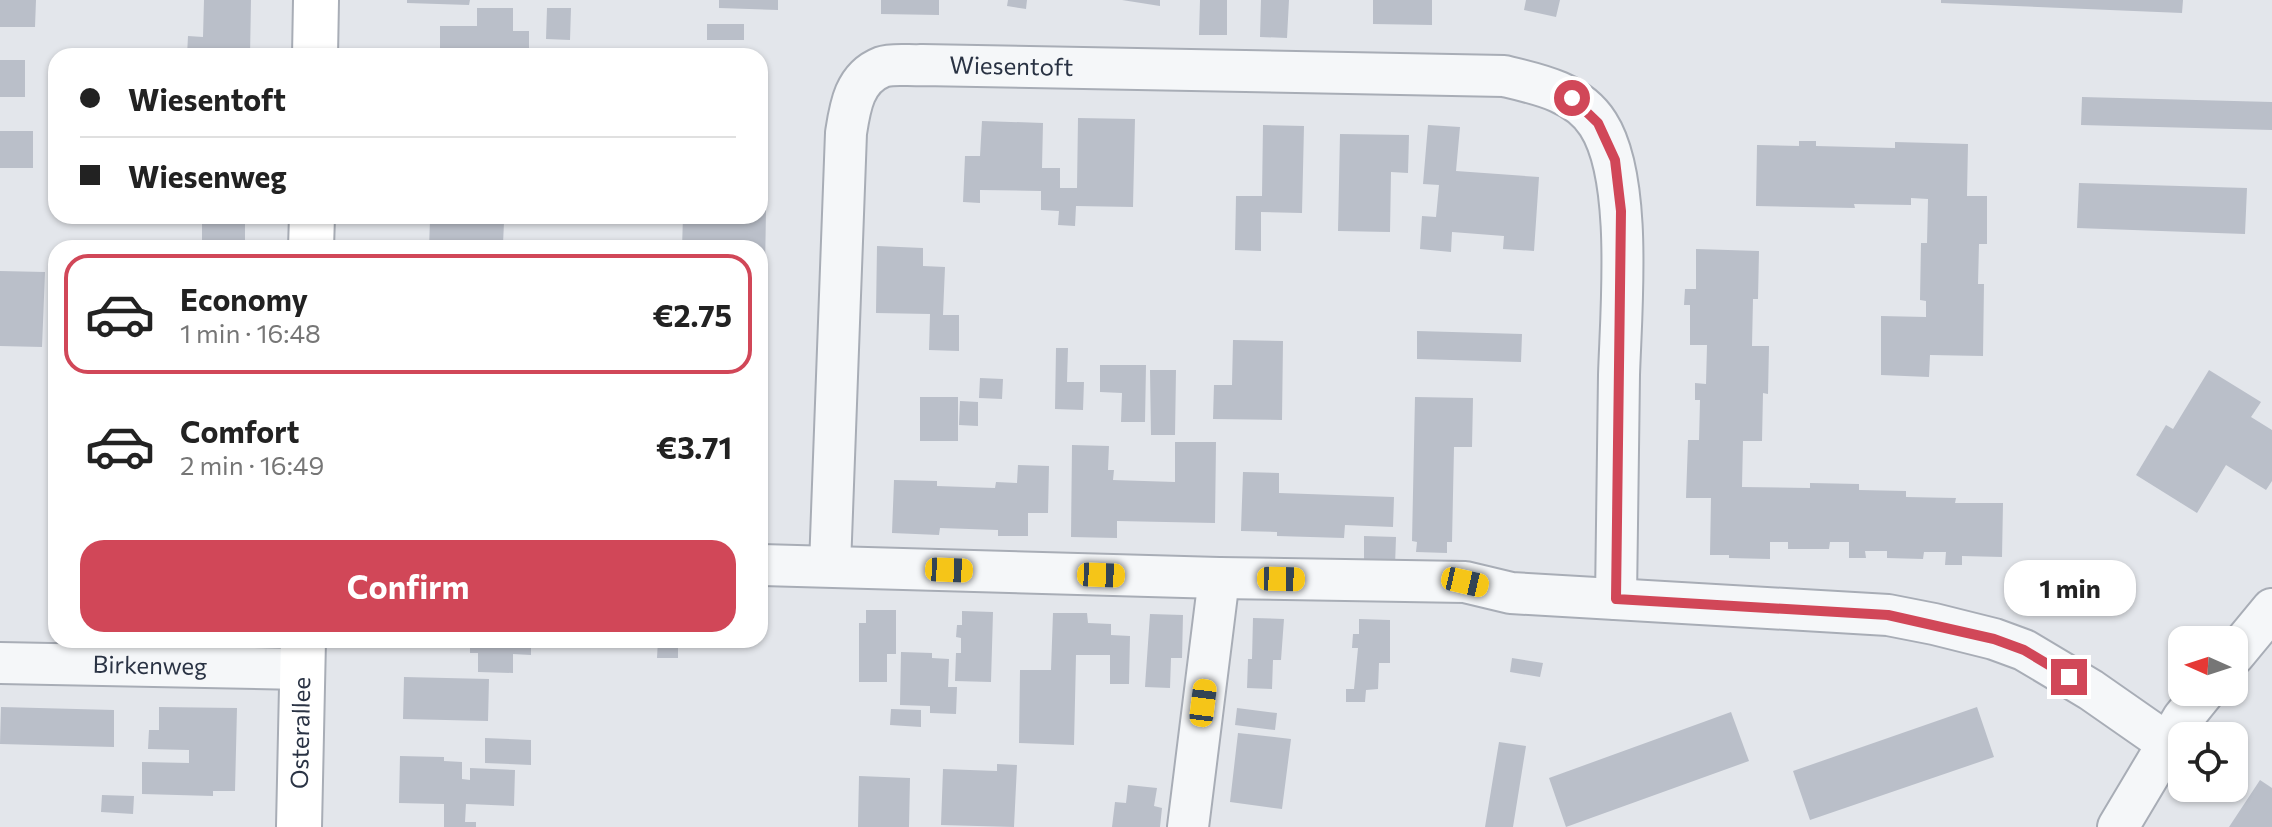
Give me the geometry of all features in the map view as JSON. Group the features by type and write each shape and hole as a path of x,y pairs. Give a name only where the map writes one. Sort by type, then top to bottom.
{"street":[{"path":"315,48 316,0"},
{"name":"Wiesentoft","path":"830,566 846,133 851,100 864,80 883,67 937,65 1504,76 1536,83 1572,98 1598,123 1615,160 1621,211 1616,599"},
{"path":"768,565 1465,582 1511,593 1888,615 1994,639 2024,650 2091,690 2167,743"},
{"path":"1188,827 1219,578"},
{"path":"2248,638 2272,609"},
{"name":"Birkenweg","path":"0,663 302,655"},
{"name":"Osterallee","path":"299,827 302,655"},
{"path":"2118,827 2167,743 2194,706"}],"building":[{"path":"0,0 36,0 35,27 0,27"},
{"path":"204,0 251,0 250,48 187,48 188,36 203,37"},
{"path":"407,0 470,0 469,5 407,3"},
{"path":"719,0 778,0 778,10 719,8"},
{"path":"881,0 939,0 939,15 881,14"},
{"path":"1008,0 1027,0 1026,9 1007,6"},
{"path":"1122,0 1160,0 1160,6"},
{"path":"1200,0 1227,0 1227,35 1199,35"},
{"path":"1261,0 1289,0 1287,38 1260,37"},
{"path":"1373,0 1432,0 1432,25 1373,24"},
{"path":"1526,0 1560,0 1556,17 1524,10"},
{"path":"1941,0 2183,0 2182,13 1941,3"},
{"path":"477,8 513,8 513,31 529,31 529,48 440,48 440,26 477,26"},
{"path":"547,8 571,8 570,40 546,39"},
{"path":"707,24 744,24 744,40 707,40"},
{"path":"0,60 25,60 25,97 0,97"},
{"path":"2082,97 2272,102 2272,130 2081,125"},
{"path":"1078,118 1135,119 1133,207 1076,206 1075,226 1058,225 1059,211 1041,210 1041,191 980,190 980,203 963,202 965,156 980,156 982,121 1043,123 1042,168 1060,168 1060,188 1077,188"},
{"path":"1263,125 1304,126 1302,213 1261,212 1261,251 1235,250 1236,196 1262,196"},
{"path":"1428,125 1460,127 1456,171 1539,177 1534,251 1503,249 1504,236 1452,232 1451,252 1420,249 1422,216 1436,217 1439,185 1423,184"},
{"path":"0,131 33,131 33,168 0,168"},
{"path":"1340,134 1409,135 1408,173 1391,172 1390,232 1338,231"},
{"path":"1799,141 1816,141 1816,146 1895,148 1895,142 1968,144 1967,196 1987,196 1987,244 1979,244 1978,284 1984,284 1983,356 1930,355 1929,377 1881,375 1881,316 1926,317 1926,301 1920,300 1921,243 1927,243 1928,199 1911,198 1911,205 1854,204 1855,208 1756,206 1757,145 1799,146"},
{"path":"2079,183 2247,188 2245,234 2077,228"},
{"path":"202,224 245,224 245,240 202,240"},
{"path":"430,224 504,224 503,240 429,240"},
{"path":"683,224 766,224 766,240 682,240"},
{"path":"877,246 923,248 923,266 945,267 943,315 959,315 959,351 929,350 930,314 876,313"},
{"path":"1696,249 1759,251 1758,299 1753,299 1752,346 1769,346 1768,394 1763,393 1762,441 1743,441 1742,487 1810,488 1810,483 1859,484 1859,490 1906,491 1906,497 1956,498 1955,503 2003,503 2002,557 1962,556 1962,565 1945,565 1946,552 1924,552 1923,559 1887,558 1887,551 1865,551 1866,558 1849,558 1849,542 1830,542 1829,549 1788,549 1788,542 1770,542 1770,559 1710,555 1711,498 1686,498 1688,440 1699,440 1700,400 1695,400 1695,383 1706,384 1707,345 1690,345 1690,305 1684,305 1685,289 1696,289"},
{"path":"0,271 45,272 42,347 0,346"},
{"path":"1417,331 1522,334 1521,362 1417,359"},
{"path":"1233,340 1283,341 1282,420 1213,419 1214,385 1232,385"},
{"path":"1056,348 1068,348 1067,382 1084,382 1083,410 1055,409"},
{"path":"1100,365 1146,365 1145,422 1121,422 1122,393 1100,392"},
{"path":"1150,370 1176,370 1175,435 1151,435"},
{"path":"2209,370 2261,402 2251,417 2272,430 2272,481 2266,490 2226,465 2197,513 2136,475 2166,425 2173,429"},
{"path":"980,378 1003,379 1002,399 979,398"},
{"path":"920,397 958,397 958,441 920,441"},
{"path":"1415,397 1473,398 1472,447 1454,447 1452,542 1447,542 1447,553 1416,552 1417,542 1412,541"},
{"path":"960,401 978,402 978,426 959,425"},
{"path":"1175,442 1216,442 1215,523 1117,521 1117,538 1071,537 1072,445 1109,446 1108,470 1114,470 1113,480 1175,482"},
{"path":"1018,465 1049,466 1048,513 1028,513 1028,536 998,536 998,530 940,528 939,535 892,533 894,480 937,481 937,486 995,488 996,482 1017,483"},
{"path":"1243,472 1279,473 1279,493 1394,497 1393,527 1345,525 1344,538 1277,536 1277,532 1241,531"},
{"path":"1364,536 1396,537 1395,566 1364,565"},
{"path":"866,610 896,610 896,654 887,654 887,682 859,682 859,623 866,623"},
{"path":"962,611 993,612 991,682 955,681 956,653 961,653 961,638 956,637 957,625 962,625"},
{"path":"1053,613 1087,613 1088,623 1111,624 1111,635 1130,636 1129,684 1110,684 1110,655 1076,655 1074,745 1019,743 1020,670 1051,670"},
{"path":"1150,614 1183,615 1182,658 1171,658 1170,688 1145,687"},
{"path":"1253,618 1284,619 1281,660 1273,660 1272,689 1247,688 1248,659 1252,659"},
{"path":"1359,619 1390,620 1390,663 1379,663 1378,689 1366,690 1365,702 1346,702 1346,689 1354,689 1358,648 1352,648 1353,634 1359,634"},
{"path":"470,648 531,648 531,655 513,654 513,673 478,672 478,653 470,653"},
{"path":"658,648 678,648 678,658 657,658"},
{"path":"901,652 932,653 932,658 949,659 948,687 957,687 956,714 930,713 930,706 900,705"},
{"path":"1512,658 1543,663 1540,677 1510,672"},
{"path":"404,677 489,679 488,721 403,719"},
{"path":"1,707 114,710 114,747 0,744"},
{"path":"159,707 237,708 235,791 213,791 213,796 142,794 142,762 189,763 189,750 148,749 149,730 159,730"},
{"path":"1977,707 1994,757 1810,820 1793,771"},
{"path":"1237,708 1277,713 1275,730 1235,725"},
{"path":"891,709 921,710 921,727 890,725"},
{"path":"1731,712 1749,761 1566,827 1549,778"},
{"path":"1238,733 1291,739 1282,809 1230,802"},
{"path":"485,738 531,740 531,765 485,763"},
{"path":"1499,742 1526,746 1513,827 1485,827"},
{"path":"400,756 444,757 444,761 462,762 462,779 470,780 470,768 515,770 514,806 466,804 465,822 476,822 476,827 444,827 444,804 399,803"},
{"path":"997,764 1017,765 1014,827 941,825 943,769 997,771"},
{"path":"859,776 910,778 909,827 858,827"},
{"path":"2260,780 2272,788 2272,827 2229,827"},
{"path":"1128,785 1157,788 1154,806 1162,808 1160,827 1112,827 1115,802 1126,803"},
{"path":"102,795 134,796 133,814 101,812"}],"route":[{"path":"1572,98 1598,123 1615,160 1621,211 1616,599 1888,615 1994,639 2024,650 2069,677"}]}
